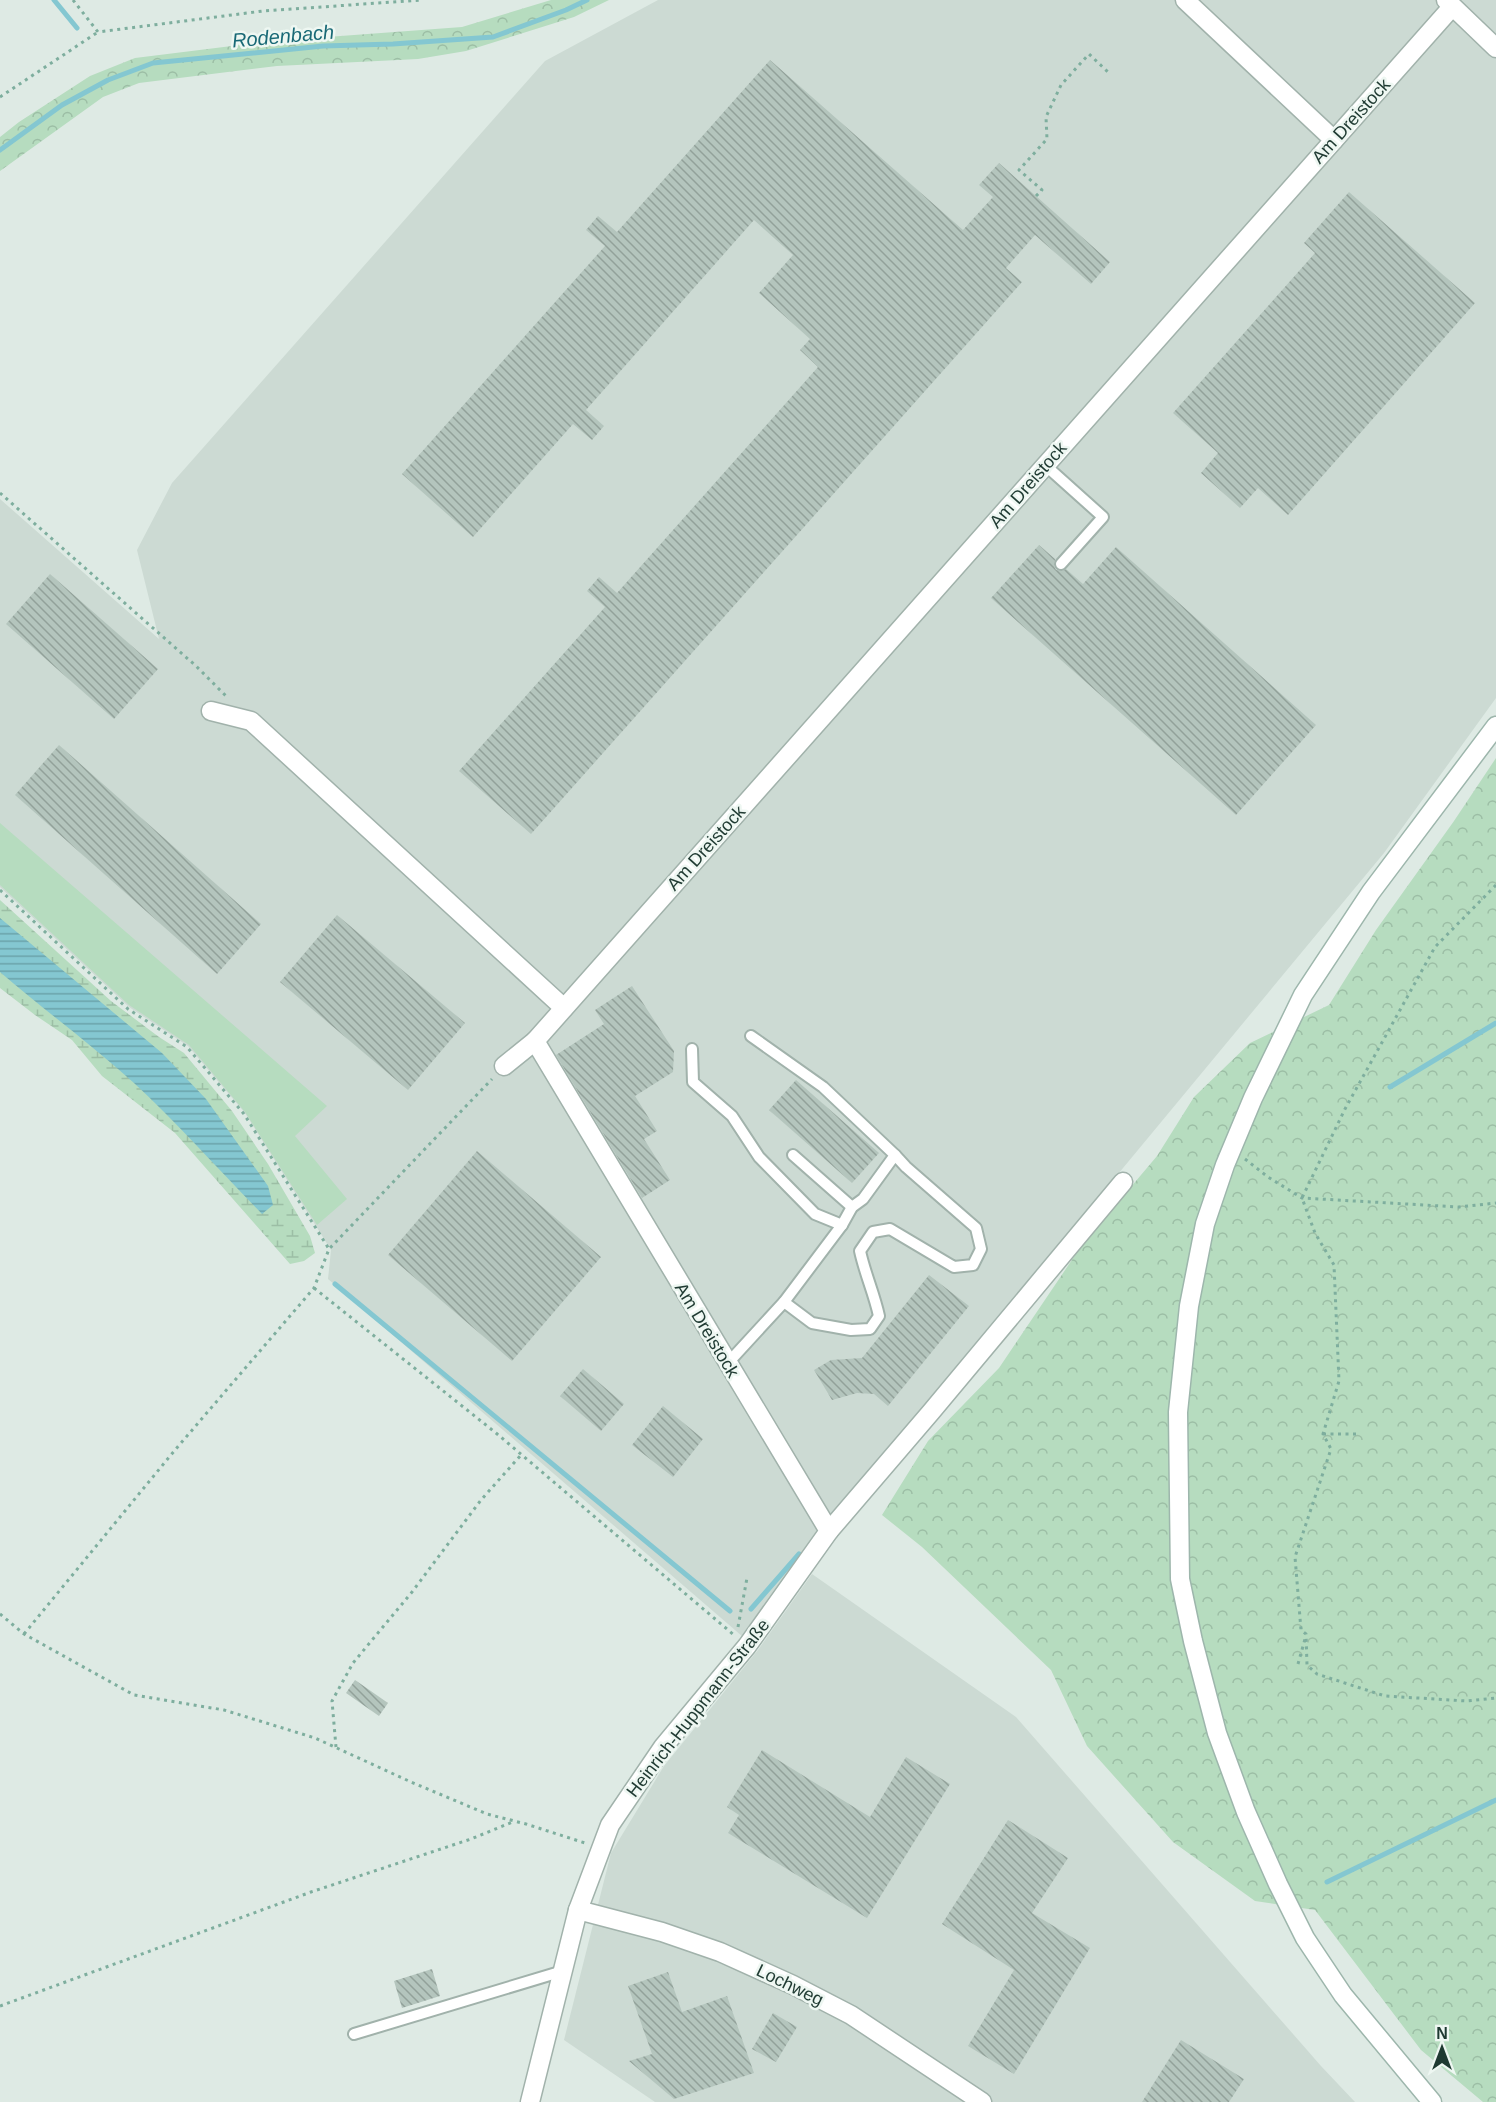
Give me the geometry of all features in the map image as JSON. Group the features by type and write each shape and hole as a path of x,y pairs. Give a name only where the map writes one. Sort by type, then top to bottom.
{"street":[{"path":"1185,0 1335,140"},
{"name":"Am Dreistock","path":"828,1531 535,1041 1335,140 1449,3 1496,48"},
{"path":"211,711 251,721 564,1008"},
{"path":"1432,2102 1343,1995 1305,1938 1246,1812 1217,1733 1190,1631 1180,1579 1178,1412 1189,1306 1205,1224 1253,1098 1303,995 1371,892 1496,726"},
{"path":"504,1066 535,1041"},
{"name":"Heinrich-Huppmann-Straße","path":"530,2102 578,1910 610,1825 663,1747 747,1646 828,1531 931,1412 1123,1182"},
{"name":"Lochweg","path":"578,1910 662,1932 720,1952 793,1985 851,2015 982,2102"}],"lane":[{"path":"1045,465 1103,517 1061,564"},
{"path":"751,1036 823,1087 906,1167 976,1228 981,1249 972,1265 954,1267 890,1229 873,1232 860,1251 879,1316 870,1329 851,1330 812,1323 784,1302"},
{"path":"692,1049 693,1082 732,1116 759,1157 815,1214 842,1225"},
{"path":"793,1155 852,1208"},
{"path":"727,1364 784,1302 842,1225 852,1208 863,1199 895,1155"},
{"path":"354,2034 563,1971"}],"path":[{"path":"73,0 98,32"},
{"path":"0,98 98,32 263,11 422,0"},
{"path":"1036,196 1042,190 1019,170 1047,139 1046,117 1062,85 1089,54 1109,73"},
{"path":"0,493 228,697"},
{"path":"1496,885 1435,947 1345,1109 1302,1198 1315,1233 1334,1265 1339,1381 1323,1434 1331,1449 1295,1557 1301,1630 1306,1634 1307,1665 1317,1674 1385,1696 1467,1701 1496,1698"},
{"path":"0,890 128,1009 187,1047 244,1114 329,1249"},
{"path":"24,1634 175,1450 314,1288 329,1249 504,1066"},
{"path":"1232,1149 1268,1177 1302,1198 1459,1207 1496,1203"},
{"path":"314,1288 496,1433 736,1637 747,1578"},
{"path":"1323,1434 1358,1434"},
{"path":"336,1748 332,1701 353,1663 412,1592 481,1500 521,1455"},
{"path":"0,1614 24,1634 134,1695 224,1710 315,1738 487,1814 600,1848"},
{"path":"1298,1664 1306,1634"},
{"path":"0,2006 311,1892 471,1839 515,1821"}],"shaded area":[{"path":"658,0 1496,0 1496,698 1384,853 1075,1226 833,1542 757,1649 328,1279 331,1250 245,1113 188,1046 129,1007 0,887 0,499 159,639 137,550 172,483 545,61"},
{"path":"812,1574 1016,1717 1355,2102 655,2102 564,2040 611,1853 664,1766 758,1650"}],"green space":[{"path":"551,0 609,0 574,17 466,51 418,59 277,66 139,83 103,97 0,171 0,137 90,76 135,58 273,41 462,27"},
{"path":"1496,758 1496,2102 1483,2102 1421,2050 1315,1910 1255,1901 1173,1842 1087,1746 1051,1670 922,1547 882,1515 928,1441 999,1368 1082,1245 1157,1156 1194,1097 1250,1043 1329,1005 1376,930"},
{"path":"0,823 327,1106 295,1136 347,1199 317,1225 245,1112 189,1045 129,1005 0,885"},
{"path":"0,900 111,1001 184,1053 232,1111 268,1164 310,1236 315,1253 304,1261 290,1264 175,1133 102,1076 72,1040 0,988"}],"water":[{"path":"0,918 162,1053 206,1099 268,1186 273,1205 262,1214 134,1083 0,972"}],"building":[{"path":"770,60 963,230 993,197 979,185 999,163 1110,262 1091,284 1035,235 1006,268 1022,282 531,834 459,771 605,607 587,591 599,577 617,593 818,367 800,350 810,339 759,293 793,255 754,220 586,410 604,426 592,440 573,424 473,537 402,474 605,246 586,230 598,216 617,232"},
{"path":"1349,192 1475,303 1288,515 1258,488 1240,508 1201,473 1218,453 1173,413 1315,253 1304,243"},
{"path":"1039,545 1055,559 1056,570 1066,569 1083,584 1116,547 1316,725 1236,815 991,598"},
{"path":"50,574 158,669 114,719 6,624"},
{"path":"59,745 261,924 217,974 15,795"},
{"path":"337,915 465,1023 408,1090 280,982"},
{"path":"632,986 674,1051 673,1072 635,1096 657,1131 644,1139 670,1180 642,1198 556,1055 604,1024 595,1010"},
{"path":"796,1080 879,1153 852,1183 769,1110"},
{"path":"477,1151 601,1257 512,1361 388,1255"},
{"path":"929,1275 969,1306 888,1406 874,1394 857,1393 832,1400 814,1370 831,1360 862,1358"},
{"path":"583,1369 624,1404 601,1431 560,1396"},
{"path":"663,1406 703,1439 673,1477 632,1445"},
{"path":"355,1680 388,1703 379,1716 346,1693"},
{"path":"762,1750 870,1817 906,1757 950,1784 867,1918 728,1833 739,1815 727,1807"},
{"path":"1008,1820 1068,1858 1032,1913 1090,1948 1014,2074 968,2046 1014,1970 942,1924"},
{"path":"432,1969 440,1996 402,2008 394,1981"},
{"path":"668,1972 682,2012 727,1996 754,2073 674,2099 629,2061 652,2054 628,1986"},
{"path":"773,2013 797,2027 776,2062 752,2049"},
{"path":"1181,2040 1244,2079 1229,2102 1142,2102"}],"waterway":[{"path":"54,0 77,28"},
{"name":"Rodenbach","path":"0,150 62,105 108,80 153,63 323,46 493,37 587,0"},
{"path":"1390,1087 1496,1023"},
{"path":"335,1284 730,1611"},
{"path":"751,1609 799,1554"},
{"path":"1327,1882 1496,1800"}]}
